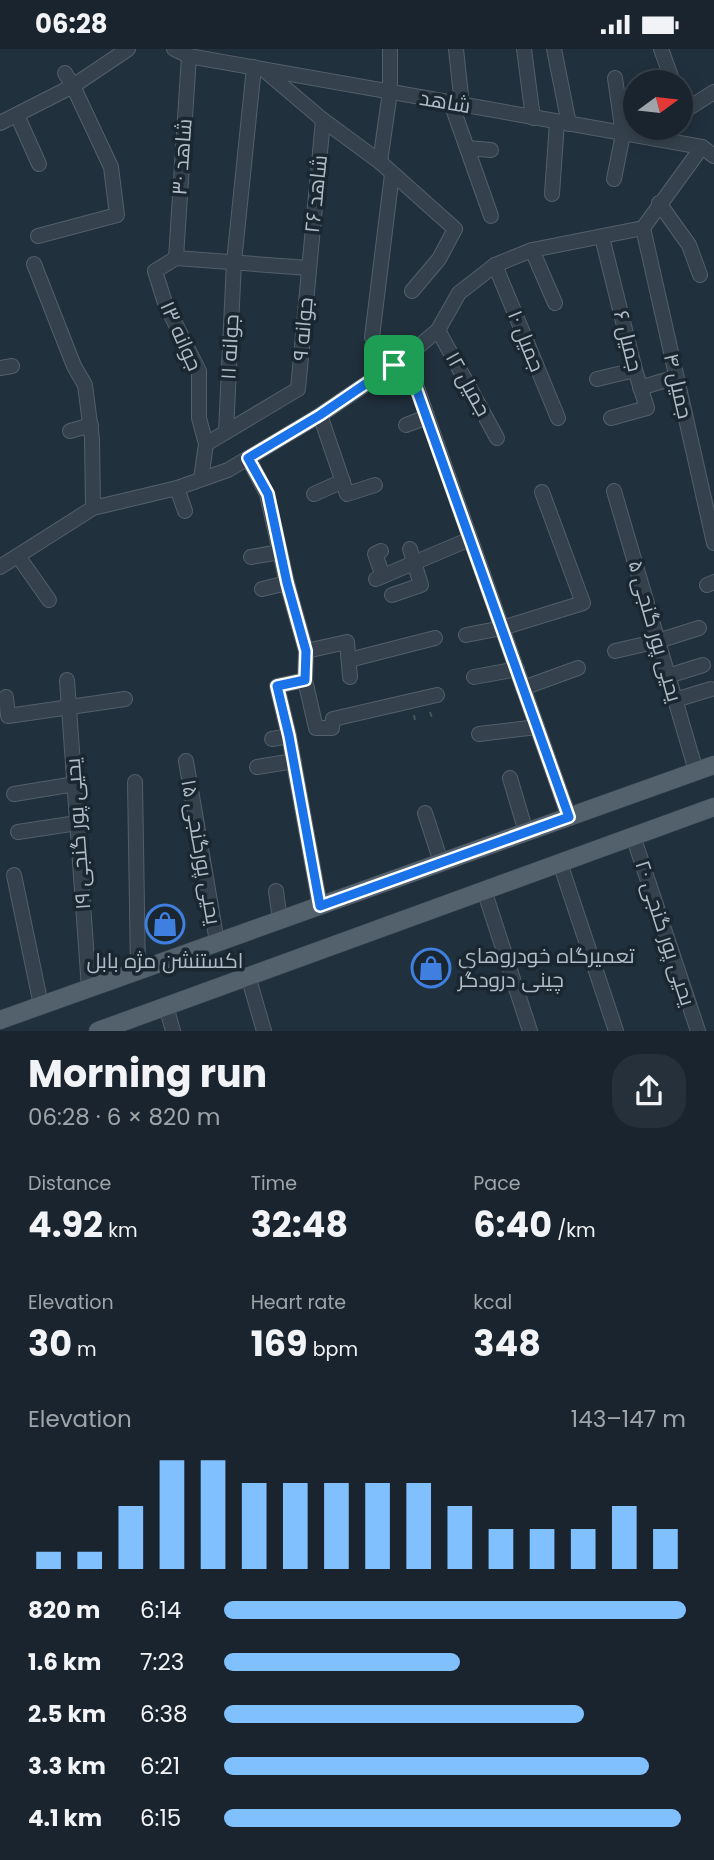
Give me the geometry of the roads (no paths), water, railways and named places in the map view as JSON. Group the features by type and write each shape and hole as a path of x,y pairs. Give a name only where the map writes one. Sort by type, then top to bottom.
{"main road":[{"path":"0,1020 714,765"},
{"path":"98,1031 714,807"}],"street":[{"path":"0,123 17,115 69,79 128,49"},
{"name":"شاهد","path":"174,49 189,56 623,134"},
{"path":"380,162 390,92 390,49"},
{"path":"456,49 456,104 467,148 491,216"},
{"path":"524,49 533,118"},
{"path":"552,194 563,123 554,49"},
{"path":"661,49 669,70"},
{"name":"شاهد ۳۰","path":"176,258 189,56"},
{"path":"258,68 380,162 455,229 439,259 412,291"},
{"name":"جوانه ۱۱","path":"226,432 234,262 258,68"},
{"path":"614,179 623,134 615,78"},
{"path":"38,236 117,215 111,167 69,79"},
{"path":"693,104 714,92"},
{"path":"17,115 39,164"},
{"name":"شاهد ۲۶","path":"308,268 323,120"},
{"name":"شاهد","path":"662,140 702,147 714,156"},
{"path":"0,567 93,507 177,488 228,470 320,415 400,361 438,330 459,293 495,265 532,250 643,228 702,147"},
{"path":"467,148 491,150"},
{"path":"392,174 372,337 400,361 427,417 569,817"},
{"path":"659,203 689,245 700,275"},
{"name":"جمیل ۴","path":"643,228 714,543"},
{"name":"جمیل ۶","path":"602,237 647,408 611,418"},
{"path":"532,250 555,303"},
{"path":"176,258 308,268"},
{"name":"جوانه ۱۳","path":"176,258 155,271 164,303 199,371 200,418 206,444 201,479"},
{"path":"34,264 74,366 85,385 90,425 93,507"},
{"name":"جمیل ۱۰","path":"495,265 558,418"},
{"name":"جوانه ۹","path":"226,432 298,389 308,268"},
{"name":"جمیل ۱۲","path":"438,330 497,438"},
{"path":"597,379 635,370"},
{"path":"640,388 676,377"},
{"path":"320,415 347,494 375,485"},
{"path":"406,425 427,417"},
{"path":"70,431 90,425"},
{"path":"206,444 226,432"},
{"path":"248,458 268,494 287,583 306,651 305,680 316,728 332,728 333,719 437,695"},
{"path":"314,493 343,481"},
{"path":"177,488 186,511"},
{"name":"یحیی پور گنجی ۵","path":"614,491 696,771"},
{"path":"466,635 502,628 583,603 542,492"},
{"path":"381,551 375,554 379,577 413,556 470,539"},
{"path":"251,557 280,552"},
{"path":"18,556 49,600"},
{"path":"392,595 421,585 413,556"},
{"path":"262,589 287,583"},
{"path":"615,651 699,628"},
{"path":"349,660 435,638"},
{"path":"306,651 348,642 350,677"},
{"path":"668,676 703,665"},
{"path":"523,688 578,668"},
{"path":"474,677 517,669"},
{"name":"یحیی پور گنجی ۱۹","path":"67,680 89,988"},
{"path":"305,680 277,686 294,761 320,906"},
{"path":"675,700 711,689"},
{"path":"6,697 8,716 125,699"},
{"path":"479,734 537,727"},
{"path":"272,739 289,736"},
{"name":"یحیی پورگنجی ۱۵","path":"186,761 217,942"},
{"path":"257,767 294,761"},
{"path":"510,778 526,832"},
{"path":"135,782 138,971"},
{"path":"14,794 75,784"},
{"path":"425,813 441,862"},
{"path":"18,832 77,823"},
{"name":"یحیی پور گنجی ۲۰","path":"633,836 698,1031"},
{"path":"560,863 616,1031"},
{"path":"14,875 41,1005"},
{"path":"484,890 530,1031"},
{"path":"276,891 280,920"},
{"path":"248,976 264,1031"},
{"path":"166,1006 173,1031"}],"place":[{"name":"اکستنشن مژه بابل","path":"165,924"},
{"name":"تعمیرگاه خودروهای چینی درودگر","path":"431,968"}]}
